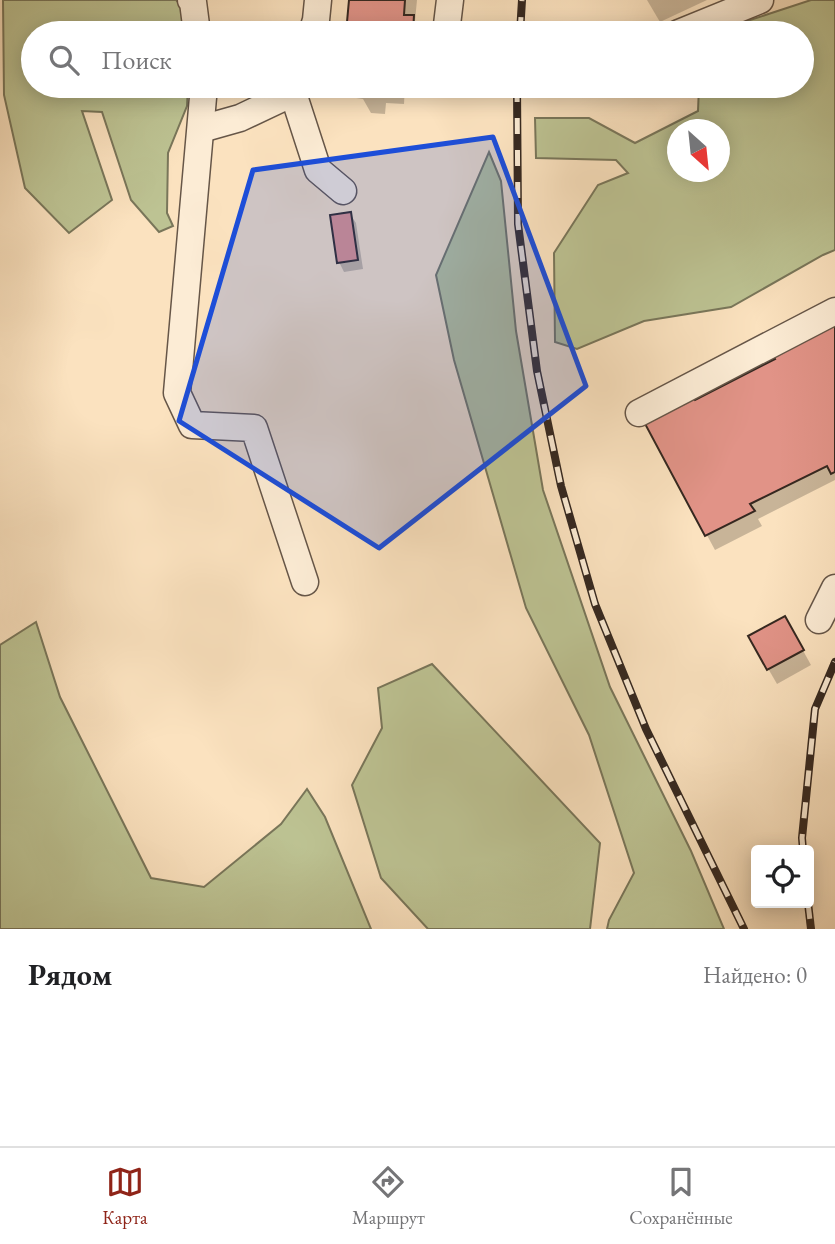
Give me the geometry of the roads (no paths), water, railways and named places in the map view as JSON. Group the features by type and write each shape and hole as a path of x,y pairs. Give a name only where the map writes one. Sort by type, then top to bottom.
{"street":[{"path":"191,0 195,21"},
{"path":"316,21 318,0"},
{"path":"447,21 450,0"},
{"path":"708,21 760,0"},
{"path":"203,98 177,393 192,425 254,428 305,582"},
{"path":"201,129 240,118 277,98"},
{"path":"297,98 318,170 343,191"},
{"path":"639,413 835,311"},
{"path":"819,620 835,588"}],"railway":[{"path":"521,21 522,0"},
{"path":"517,98 518,224 537,371 561,486 595,604 646,729 744,929"},
{"path":"803,845 815,709 835,662"},
{"path":"809,908 811,929"}]}
